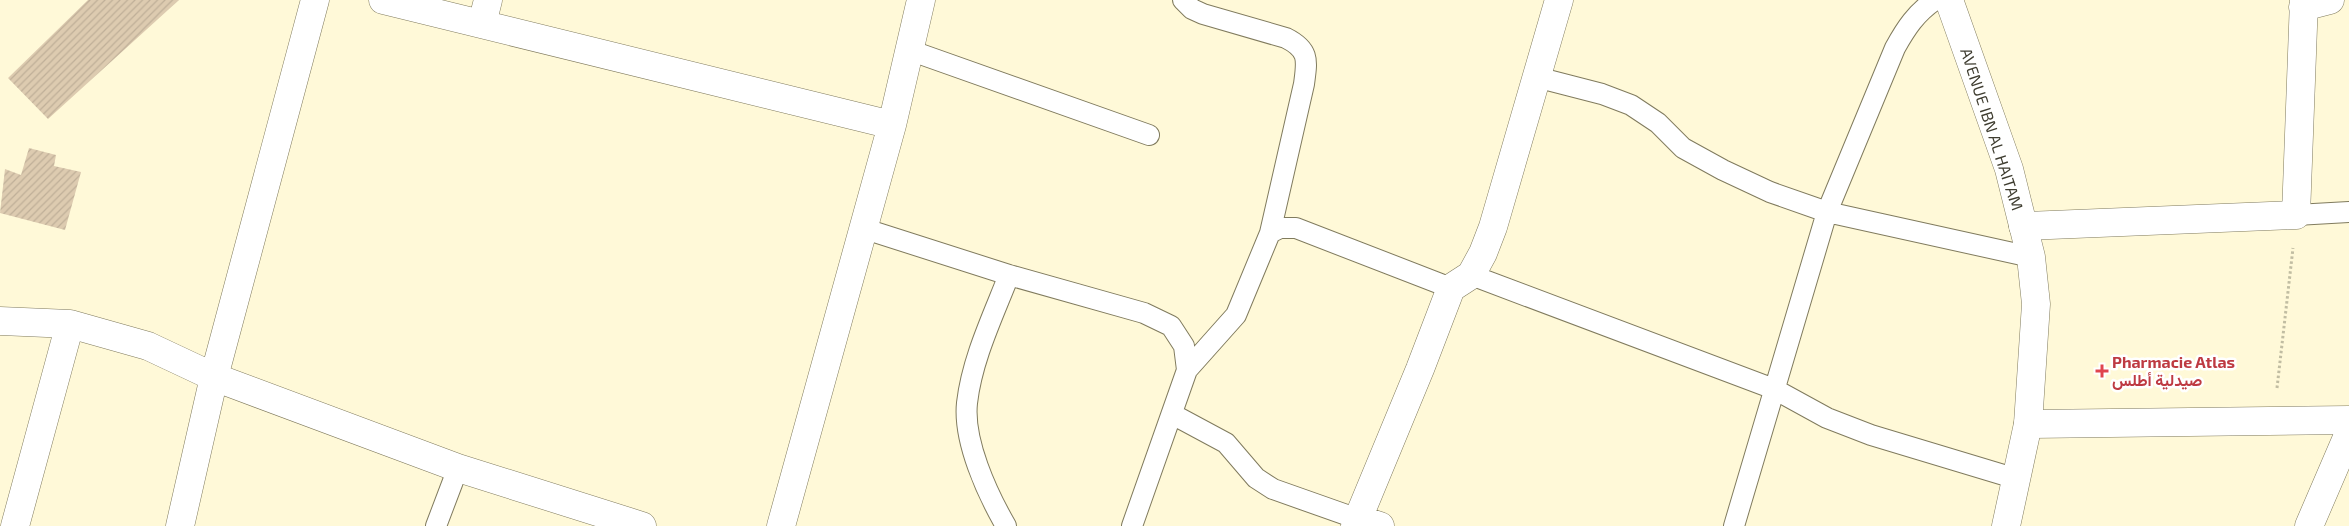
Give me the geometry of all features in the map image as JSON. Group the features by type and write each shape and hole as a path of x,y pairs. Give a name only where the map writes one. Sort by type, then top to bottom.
{"street":[{"path":"180,526 214,377 315,0"},
{"path":"383,0 485,12 892,125"},
{"path":"781,526 892,125 921,0"},
{"path":"1364,524 1461,282 1483,253 1493,228 1559,0"},
{"name":"AVENUE IBN AL HAITAM","path":"1949,0 2009,169 2031,257 2036,304 2028,424 2006,526"},
{"path":"2023,226 2296,216 2304,4 2330,0"},
{"path":"0,321 70,324 148,346 214,377 458,468 642,526"},
{"path":"15,526 70,324"},
{"path":"2028,424 2349,420"},
{"path":"2309,526 2349,433"}],"lane":[{"path":"1132,526 1187,370 1236,315 1270,233 1304,84 1306,65 1304,52 1298,44 1286,38 1203,14 1192,9 1183,0"},
{"path":"1734,526 1827,212 1895,48 1907,27 1921,9 1935,0"},
{"path":"909,50 1149,135"},
{"path":"1536,77 1602,94 1630,105 1658,123 1683,148 1723,170 1770,192 1827,212 2031,257"},
{"path":"2296,216 2349,212"},
{"path":"862,228 1008,275 1144,313 1171,326 1184,346 1187,370"},
{"path":"1270,233 1280,228 1296,228 1461,282 1774,389 1826,418 1871,435 2017,479"},
{"path":"1006,526 978,465 970,430 967,404 976,364 1008,275"},
{"path":"1172,414 1226,442 1256,478 1273,489 1364,524"},
{"path":"436,526 458,468"}],"path":[{"path":"2274,421 2296,216"}],"building":[{"path":"88,0 179,0 48,119 8,78"},
{"path":"29,148 56,155 54,166 81,172 65,230 0,213 5,169 21,175"}],"place":[{"name":"Pharmacie Atlas صيدلية أطلس","path":"2102,371"}]}
